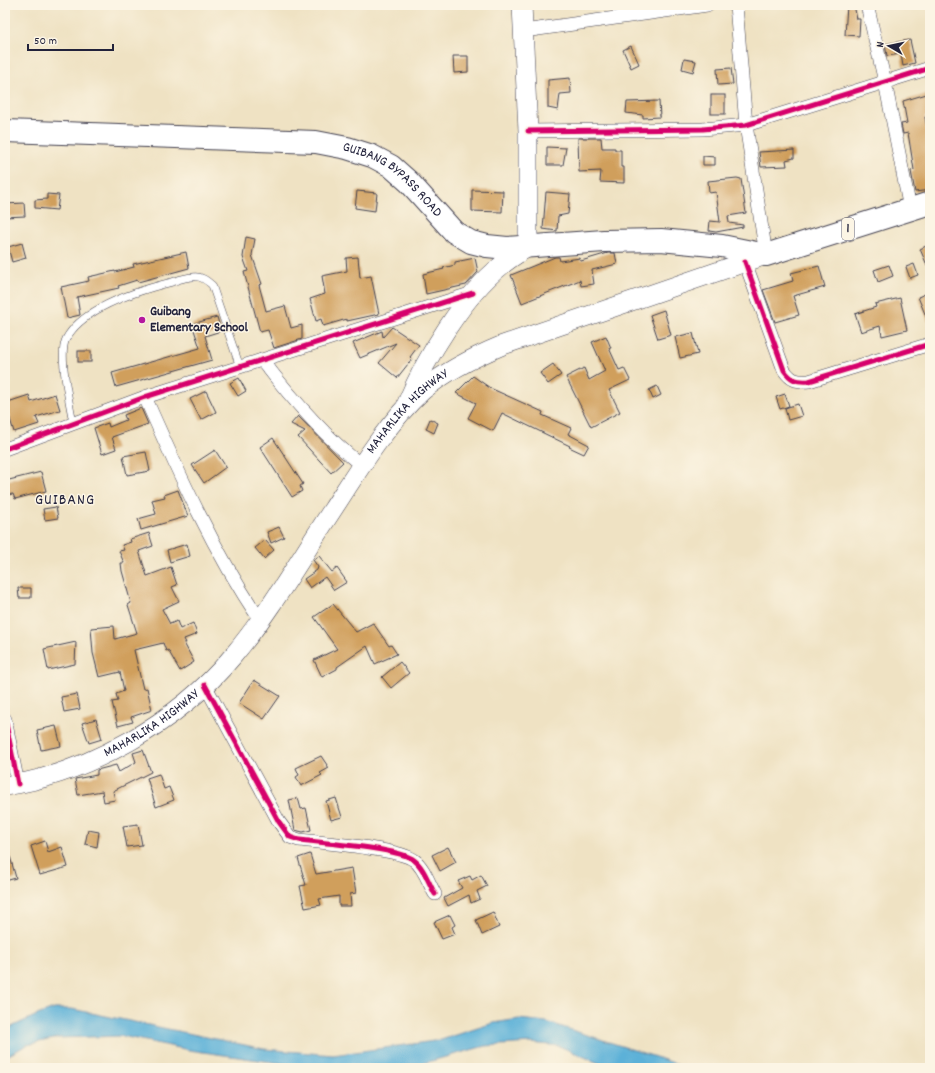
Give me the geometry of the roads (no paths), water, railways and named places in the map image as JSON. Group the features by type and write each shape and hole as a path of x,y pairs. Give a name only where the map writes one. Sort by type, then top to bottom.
{"highway":[{"name":"GUIBANG BYPASS ROAD","path":"5,131 316,142 347,148 372,156 391,166 409,182 454,232 471,242 487,246 507,248 604,241 661,240 722,246 766,256"},
{"name":"MAHARLIKA HIGHWAY","path":"766,256 925,207"}],"main road":[{"path":"404,409 419,374 473,292 502,265 528,247 528,131 522,5"},
{"name":"MAHARLIKA HIGHWAY","path":"12,785 74,767 115,748 145,732 205,685 231,658 260,620 361,465 404,409 439,378 481,354 503,345 766,256"}],"street":[{"path":"524,31 707,5"},
{"path":"736,5 746,126 766,256"},
{"path":"867,5 885,82 925,207"},
{"path":"528,131 696,129 746,126 930,68"},
{"path":"745,262 784,370 789,378 798,382 809,381 930,344"},
{"path":"5,449 145,397 473,292"},
{"path":"262,360 306,415 341,449 361,465"},
{"path":"145,397 206,531 236,584 260,620"},
{"path":"205,685 279,822 290,837 299,840 390,852 406,856 415,860 421,867 435,894"},
{"path":"5,719 12,785"}],"lane":[{"path":"73,423 65,376 63,352 66,340 72,329 111,302 151,287 192,277 205,279 212,284 240,367"}],"water":[{"path":"54,1009 72,1009 264,1049 333,1055 441,1040 493,1023 519,1019 547,1022 671,1062 684,1068 610,1068 559,1046 531,1043 485,1046 424,1063 398,1068 314,1068 189,1050 122,1036 57,1038 27,1045 5,1057 5,1030"}],"place":[{"name":"Guibang Elementary School","path":"142,320"}],"district":[{"name":"GUIBANG","path":"65,500"}]}
